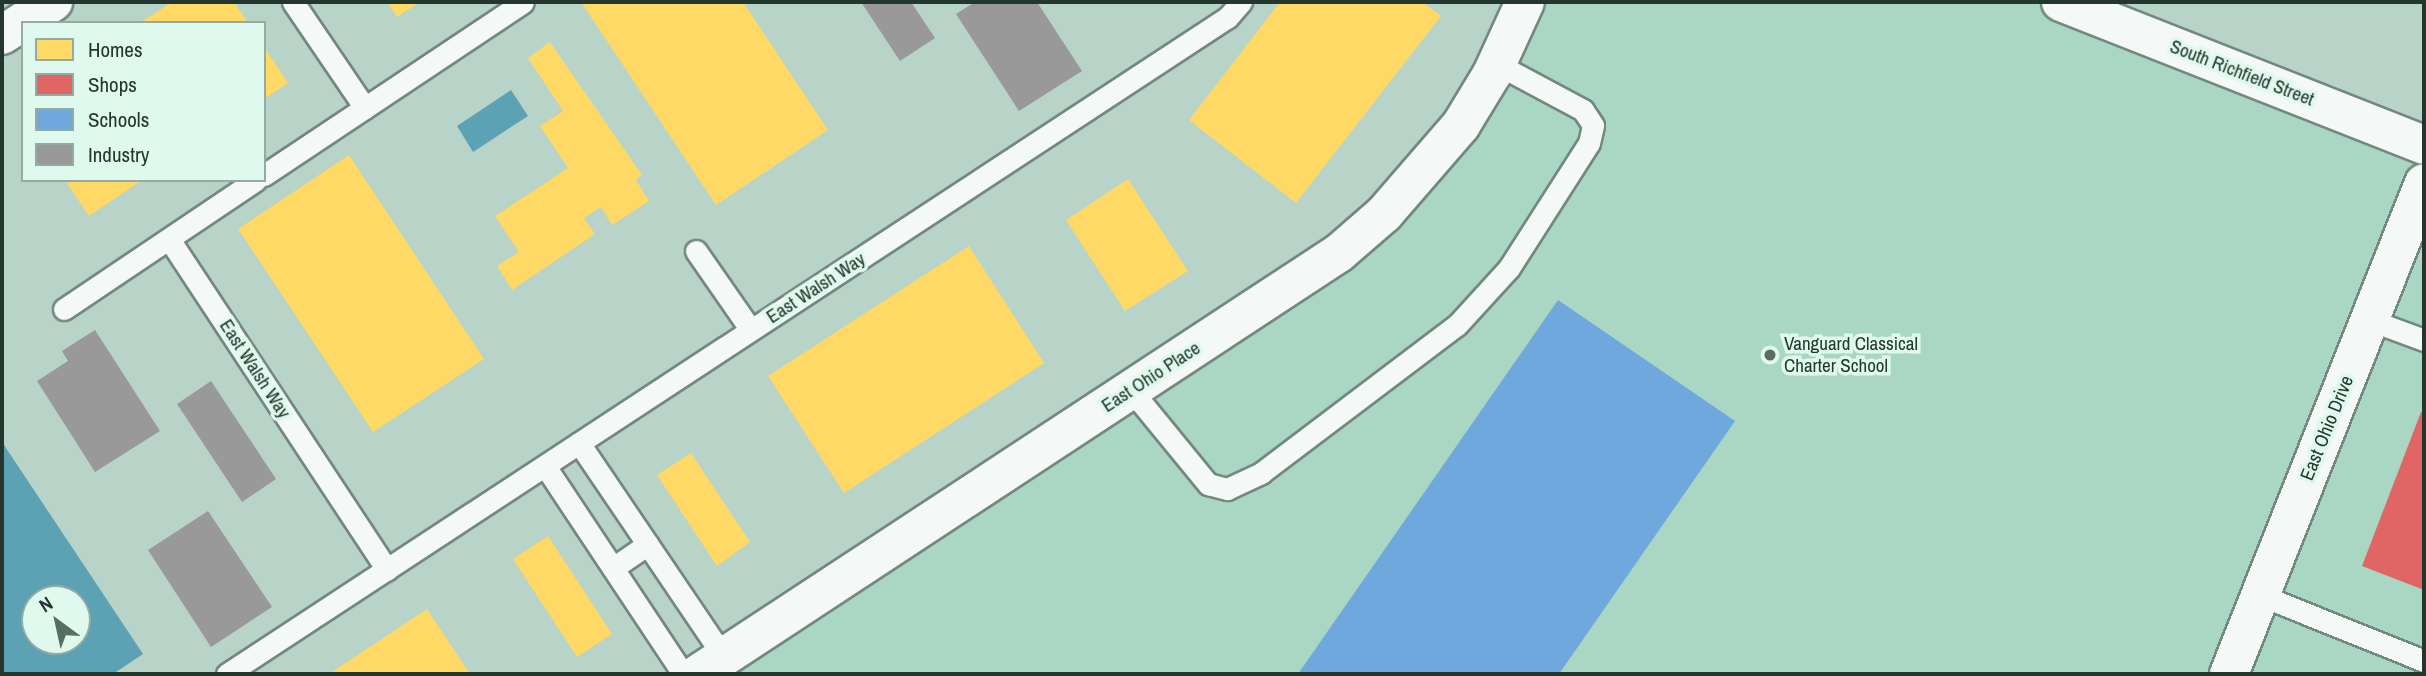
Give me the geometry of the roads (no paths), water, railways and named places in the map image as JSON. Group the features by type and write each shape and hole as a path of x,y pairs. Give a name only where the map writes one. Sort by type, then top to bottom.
{"street":[{"path":"24,21 53,2"},
{"name":"East Ohio Place","path":"711,666 1339,253 1384,214 1461,125 1497,64 1525,2"},
{"name":"South Richfield Street","path":"2061,2 2424,145"},
{"path":"2,35 21,23"},
{"name":"East Ohio Drive","path":"2229,674 2424,183"}],"lane":[{"path":"293,2 365,108"},
{"path":"266,174 523,2"},
{"name":"East Walsh Way","path":"227,674 1228,17 1241,2"},
{"path":"1131,390 1208,484 1227,488 1261,473 1457,325 1508,268 1589,143 1593,125 1583,110 1497,64"},
{"path":"64,309 253,182"},
{"name":"East Walsh Way","path":"169,239 387,569"},
{"path":"696,251 751,331"},
{"path":"2370,320 2424,340"},
{"path":"579,443 648,544 711,666"},
{"path":"545,466 683,674"},
{"path":"613,568 648,544"},
{"path":"2260,595 2424,661"}],"water":[{"path":"511,90 528,116 473,152 457,126"},
{"path":"2,442 143,654 113,674 2,674"}],"place":[{"name":"Vanguard Classical Charter School","path":"1770,355"}]}
